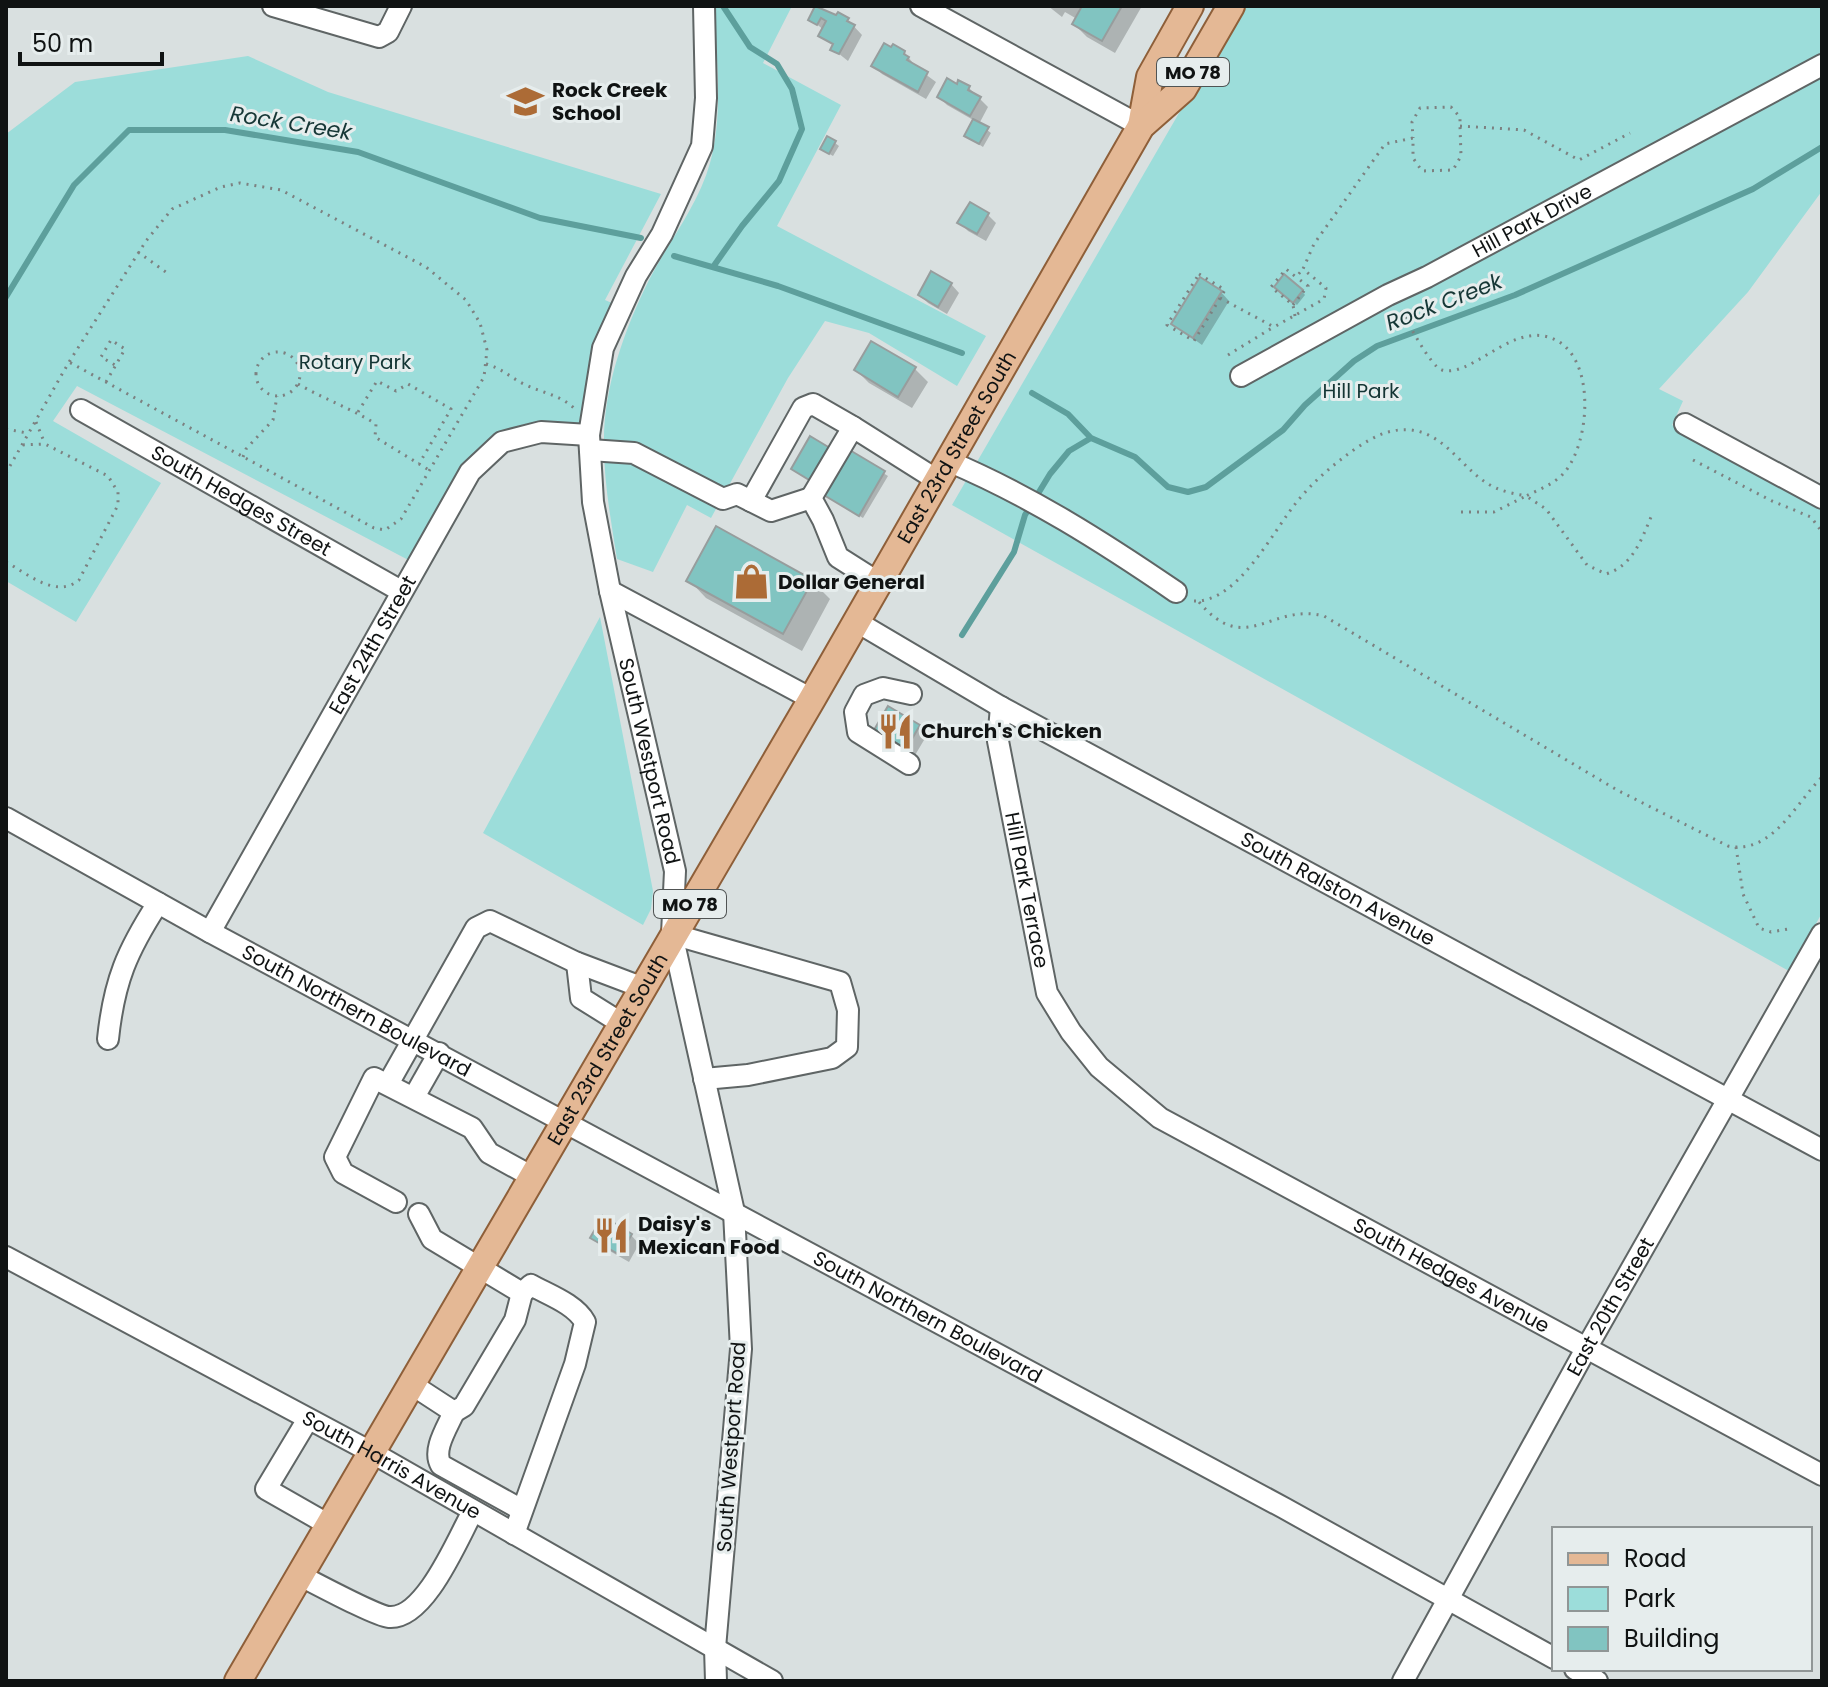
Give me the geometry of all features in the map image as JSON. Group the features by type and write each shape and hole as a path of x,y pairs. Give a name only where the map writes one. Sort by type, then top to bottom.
{"main road":[{"name":"East 23rd Street South","path":"1141,126 1150,77 1190,6"},
{"name":"East 23rd Street South","path":"238,1681 857,622 1141,126 1183,89 1231,6"}],"street":[{"path":"273,6 379,37 388,32 401,6"},
{"name":"South Westport Road","path":"704,6 706,98 702,146 662,234 636,276 603,348 586,440 593,502 610,591 675,871 672,934 734,1212 741,1349 715,1648 716,1681"},
{"path":"921,6 1141,126"},
{"name":"Hill Park Drive","path":"1241,376 1822,65"},
{"path":"751,501 803,408 813,404 943,471 985,477 1034,503 1176,592"},
{"name":"South Hedges Street","path":"81,410 401,591"},
{"path":"1685,424 1822,498"},
{"path":"853,427 811,498 838,557 879,583"},
{"name":"East 24th Street","path":"210,932 470,472 502,442 541,432 586,440 634,453 723,499 737,494 771,511 811,498"},
{"path":"610,591 812,699"},
{"name":"South Ralston Avenue","path":"857,622 1001,707 1822,1150"},
{"path":"842,739 864,695 883,688 911,694"},
{"name":"Hill Park Terrace","path":"1001,707 998,741 1047,993 1071,1032 1093,1059"},
{"path":"855,712 858,732 909,764"},
{"name":"South Northern Boulevard","path":"6,818 210,932 1284,1508 1552,1657"},
{"path":"108,1039 112,1004 122,965 158,903"},
{"path":"388,1084 476,928 490,921 577,963 641,987"},
{"path":"672,934 840,982 848,1010 847,1047 832,1058 748,1075 704,1079"},
{"name":"East 20th Street","path":"1403,1681 1587,1347 1822,934"},
{"path":"577,963 581,998 621,1023"},
{"path":"414,1097 439,1053"},
{"name":"South Hedges Avenue","path":"1093,1059 1160,1118 1822,1475"},
{"path":"396,1202 343,1173 335,1157 374,1078 472,1128 489,1153 531,1176"},
{"path":"419,1214 432,1239 522,1293"},
{"name":"South Harris Avenue","path":"6,1257 371,1452 772,1681"},
{"path":"514,1534 575,1364 585,1322 573,1309 531,1285 522,1293 515,1320 464,1406 454,1412 437,1458 441,1465 522,1510"},
{"path":"411,1384 454,1412"},
{"path":"308,1419 266,1489 329,1525"},
{"path":"446,1495 458,1475"},
{"path":"299,1575 388,1617 409,1612 426,1596 473,1511"},
{"path":"1579,1671 1597,1681"}],"path":[{"path":"1451,107 1460,117 1461,156 1453,170 1422,171 1413,158 1413,138 1412,122 1420,108 1451,107"},
{"path":"1460,126 1524,130 1579,160 1630,133"},
{"path":"1296,277 1314,244 1385,144 1413,138"},
{"path":"6,473 69,362 138,252 172,209 221,187 240,183 281,190 417,261 466,300 480,323 487,350 484,377 401,519 385,530 374,528 69,362"},
{"path":"138,252 170,275"},
{"path":"1293,305 1308,286 1286,269 1271,287 1293,305 1295,316"},
{"path":"1228,355 1324,299 1326,288 1303,269"},
{"path":"1199,274 1225,290 1220,298 1194,341 1167,325 1199,274"},
{"path":"1220,298 1274,327"},
{"path":"1401,309 1439,369 1453,370 1487,356 1521,336 1530,335 1552,338 1569,352 1584,386 1585,419 1582,432 1563,474 1494,512 1461,512"},
{"path":"106,382 125,349 111,340 101,357 115,365"},
{"path":"281,353 293,359 300,370 298,384 293,391 277,396 264,391 257,379 259,366 268,355 281,353"},
{"path":"486,364 501,368 524,385 564,399 576,411 586,440"},
{"path":"358,412 377,381 396,391 408,384 451,409 419,464"},
{"path":"298,384 323,399 358,412 376,424 375,437 429,470"},
{"path":"243,457 246,449 273,420 277,396"},
{"path":"35,420 45,444"},
{"path":"6,429 27,433"},
{"path":"1176,592 1190,601 1199,602 1219,595 1243,576 1317,479 1361,445 1389,431 1416,431 1426,435 1454,452 1495,488 1526,496 1546,509 1587,565 1606,574 1620,570 1637,550 1651,517"},
{"path":"6,562 56,589 71,587 79,580 118,505 118,492 108,476 45,444 21,445"},
{"path":"1693,460 1772,501 1811,517 1822,532"},
{"path":"1199,602 1216,619 1243,629 1293,613 1324,616 1617,790 1715,840 1736,847 1744,849 1755,846 1770,837 1822,777"},
{"path":"1736,847 1743,894 1759,928 1771,932 1788,929"}],"green space":[{"path":"714,6 792,6 763,63 841,105 777,226 986,336 957,386 869,333 825,321 788,378 711,518 687,505 653,572 617,559 605,474 607,403 631,320 648,282 698,194 710,163 718,105"},
{"name":"Hill Park","path":"1241,6 1822,6 1822,191 1748,292 1659,389 1683,401 1672,425 1822,509 1822,913 1789,971 952,505"},
{"name":"Rotary Park","path":"248,56 328,92 661,194 605,300 621,307 589,435 502,442 416,564 77,386 53,421 161,483 76,622 6,581 6,134 75,82"},
{"path":"600,617 653,891 651,909 643,925 483,833"}],"building":[{"path":"815,6 836,15 838,12 855,25 839,54 830,50 833,44 818,36 826,21 821,18 817,25 808,20"},
{"path":"1082,6 1122,6 1102,41 1072,24"},
{"path":"884,43 905,51 904,54 909,57 907,60 928,72 918,92 871,66"},
{"path":"947,78 970,86 968,90 981,97 970,116 937,97"},
{"path":"973,119 989,127 979,144 964,136"},
{"path":"827,136 836,141 829,154 820,149"},
{"path":"970,202 989,213 977,234 957,223"},
{"path":"931,271 952,283 938,307 918,295"},
{"path":"1284,274 1303,290 1293,303 1274,287"},
{"path":"1200,277 1222,291 1193,338 1171,324"},
{"path":"871,341 916,367 898,397 854,370"},
{"path":"810,436 830,448 811,481 791,469"},
{"path":"848,449 885,471 859,516 822,494"},
{"path":"716,526 813,580 783,634 686,581"},
{"name":"Church's Chicken","path":"888,706 920,725 902,756 870,737"},
{"path":"603,1216 632,1234 620,1255 590,1238"}],"waterway":[{"path":"713,267 779,181 802,129 792,89 777,64 750,47 723,6"},
{"name":"Rock Creek","path":"6,297 74,185 129,130 225,130 358,152 540,218 641,238"},
{"name":"Rock Creek","path":"1032,393 1068,414 1091,438 1135,457 1168,487 1188,492 1206,487 1283,430 1305,405 1354,361 1377,346 1515,295 1753,189 1822,147"},
{"name":"Rock Creek","path":"674,256 778,286 962,353"},
{"path":"962,635 1014,552 1025,515 1050,474 1069,451 1091,438"}],"place":[{"name":"Rock Creek School","path":"526,102"},
{"name":"Dollar General","path":"752,582"},
{"name":"Church's Chicken","path":"895,731"},
{"name":"Daisy's Mexican Food","path":"612,1235"}]}
